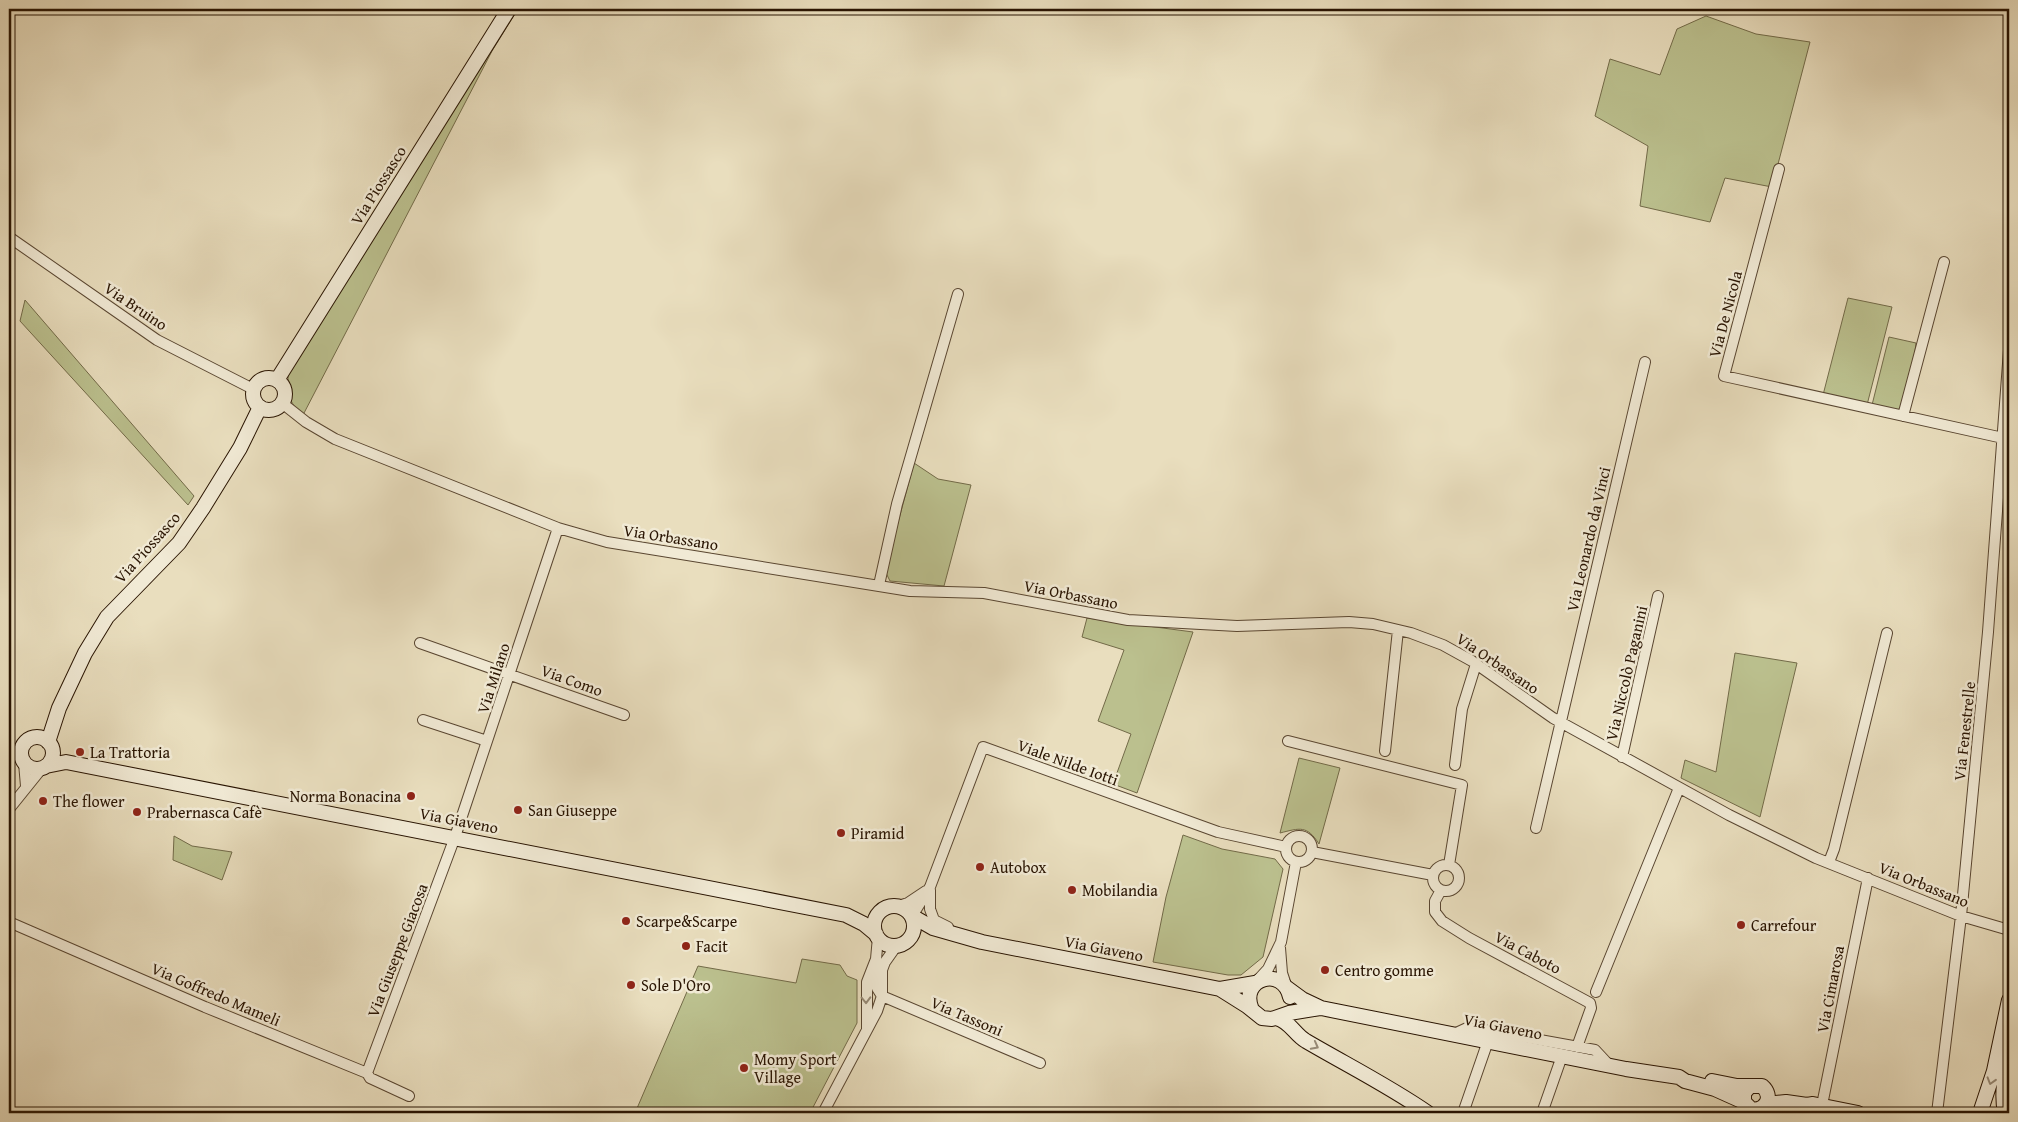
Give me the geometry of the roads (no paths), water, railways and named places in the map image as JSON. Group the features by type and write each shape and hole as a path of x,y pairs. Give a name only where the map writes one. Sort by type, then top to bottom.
{"main road":[{"name":"Via Piossasco","path":"277,380 509,9"},
{"path":"263,379 277,380 284,388 282,403 274,409 260,407 254,399 253,389 255,385 263,379"},
{"name":"Via Piossasco","path":"50,745 59,708 85,653 106,617 178,543 203,508 240,448 260,407"},
{"name":"Via Piossasco","path":"19,750 44,727 59,708"},
{"path":"19,750 41,737 66,762"},
{"path":"44,767 52,758 50,745"},
{"name":"Via Giaveno","path":"19,750 33,768 66,762 455,837 846,916 864,924 886,944 902,943 927,936 981,941"},
{"name":"Via Giaveno","path":"846,916 865,914 887,907 898,906 933,928 981,941 1220,989 1272,978 1281,982 1302,999 1321,1008 1562,1056 1679,1077 1752,1105 1786,1102 1807,1105 1818,1104 1858,1113"},
{"path":"877,936 874,929 876,918 882,910"},
{"path":"902,943 913,930 912,916"},
{"path":"1252,1010 1248,998 1255,983"},
{"path":"1287,988 1290,1002 1286,1010 1279,1016 1282,1020 1304,1040 1396,1091 1421,1111"},
{"name":"Via Giaveno","path":"1220,989 1262,1018 1321,1008"},
{"path":"1980,1113 1994,1071 2009,1000"},
{"path":"2005,1113 2003,1092 2009,1054"},
{"name":"Via Giaveno","path":"1679,1077 1687,1075 1737,1086 1758,1085 1752,1105"},
{"path":"1984,1113 1993,1113"}],"street":[{"name":"Via De Nicola","path":"1779,169 1724,376 2003,438"},
{"name":"Via Bruino","path":"9,237 157,340 253,389"},
{"path":"1903,416 1944,262"},
{"path":"879,585 897,504 958,294"},
{"name":"Via Fenestrelle","path":"1937,1113 1961,916 1988,632 2009,350"},
{"name":"Via Leonardo da Vinci","path":"1536,828 1645,362"},
{"name":"Via Orbassano","path":"282,403 306,422 335,439 558,528 607,542 910,590 984,593 1128,620 1238,626 1349,622 1373,624 1398,630 1443,645 1476,664 1560,722 1728,815 1816,858 1961,916 2009,930"},
{"name":"Via Milano","path":"455,837 558,528"},
{"name":"Via Niccolò Paganini","path":"1622,757 1658,596"},
{"path":"1385,751 1398,630"},
{"path":"1829,862 1834,849 1887,633"},
{"name":"Via Como","path":"420,643 510,673 624,715"},
{"path":"1455,765 1462,709 1476,664"},
{"path":"422,720 487,741"},
{"path":"1288,742 1462,785 1449,865"},
{"name":"Viale Nilde Iotti","path":"930,888 983,747 1218,832 1286,847"},
{"path":"19,750 26,786"},
{"path":"9,809 26,786 44,767"},
{"path":"1596,992 1679,788"},
{"name":"Via Giuseppe Giacosa","path":"366,1073 455,837"},
{"path":"1302,837 1309,841 1312,852 1306,860 1296,862 1288,858 1286,847 1291,839 1302,837"},
{"path":"1312,852 1433,875"},
{"path":"1287,988 1281,965 1281,942 1296,862"},
{"path":"1449,865 1458,872 1458,883 1452,889 1441,890 1434,884 1433,875 1440,866 1449,865"},
{"name":"Via Cimarosa","path":"1818,1104 1868,878"},
{"path":"898,906 908,903 930,888"},
{"path":"912,916 930,888"},
{"name":"Via Giaveno","path":"930,888 930,902 934,920 981,941"},
{"name":"Via Caboto","path":"1441,890 1435,901 1435,912 1442,921 1469,938 1590,1003 1591,1008 1577,1047"},
{"name":"Via Goffredo Mameli","path":"9,922 205,1007 366,1073 370,1078 409,1096"},
{"path":"866,1030 867,982 878,950 877,936"},
{"path":"1255,983 1268,969 1281,942"},
{"path":"823,1113 877,1011 882,996 882,970 886,961 902,943"},
{"path":"874,966 877,988 882,996"},
{"name":"Via Tassoni","path":"882,996 1040,1063"},
{"path":"1454,1034 1467,1028 1595,1050 1609,1065"},
{"path":"1463,1113 1488,1041"},
{"path":"1542,1113 1562,1056"}],"place":[{"name":"La Trattoria","path":"80,752"},
{"name":"Norma Bonacina","path":"411,796"},
{"name":"The flower","path":"43,801"},
{"name":"San Giuseppe","path":"518,810"},
{"name":"Prabernasca Cafè","path":"137,812"},
{"name":"Piramid","path":"841,833"},
{"name":"Autobox","path":"980,867"},
{"name":"Mobilandia","path":"1072,890"},
{"name":"Scarpe&Scarpe","path":"626,921"},
{"name":"Carrefour","path":"1741,925"},
{"name":"Facit","path":"686,946"},
{"name":"Centro gomme","path":"1325,970"},
{"name":"Sole D'Oro","path":"631,985"},
{"name":"Momy Sport Village","path":"744,1068"}]}
